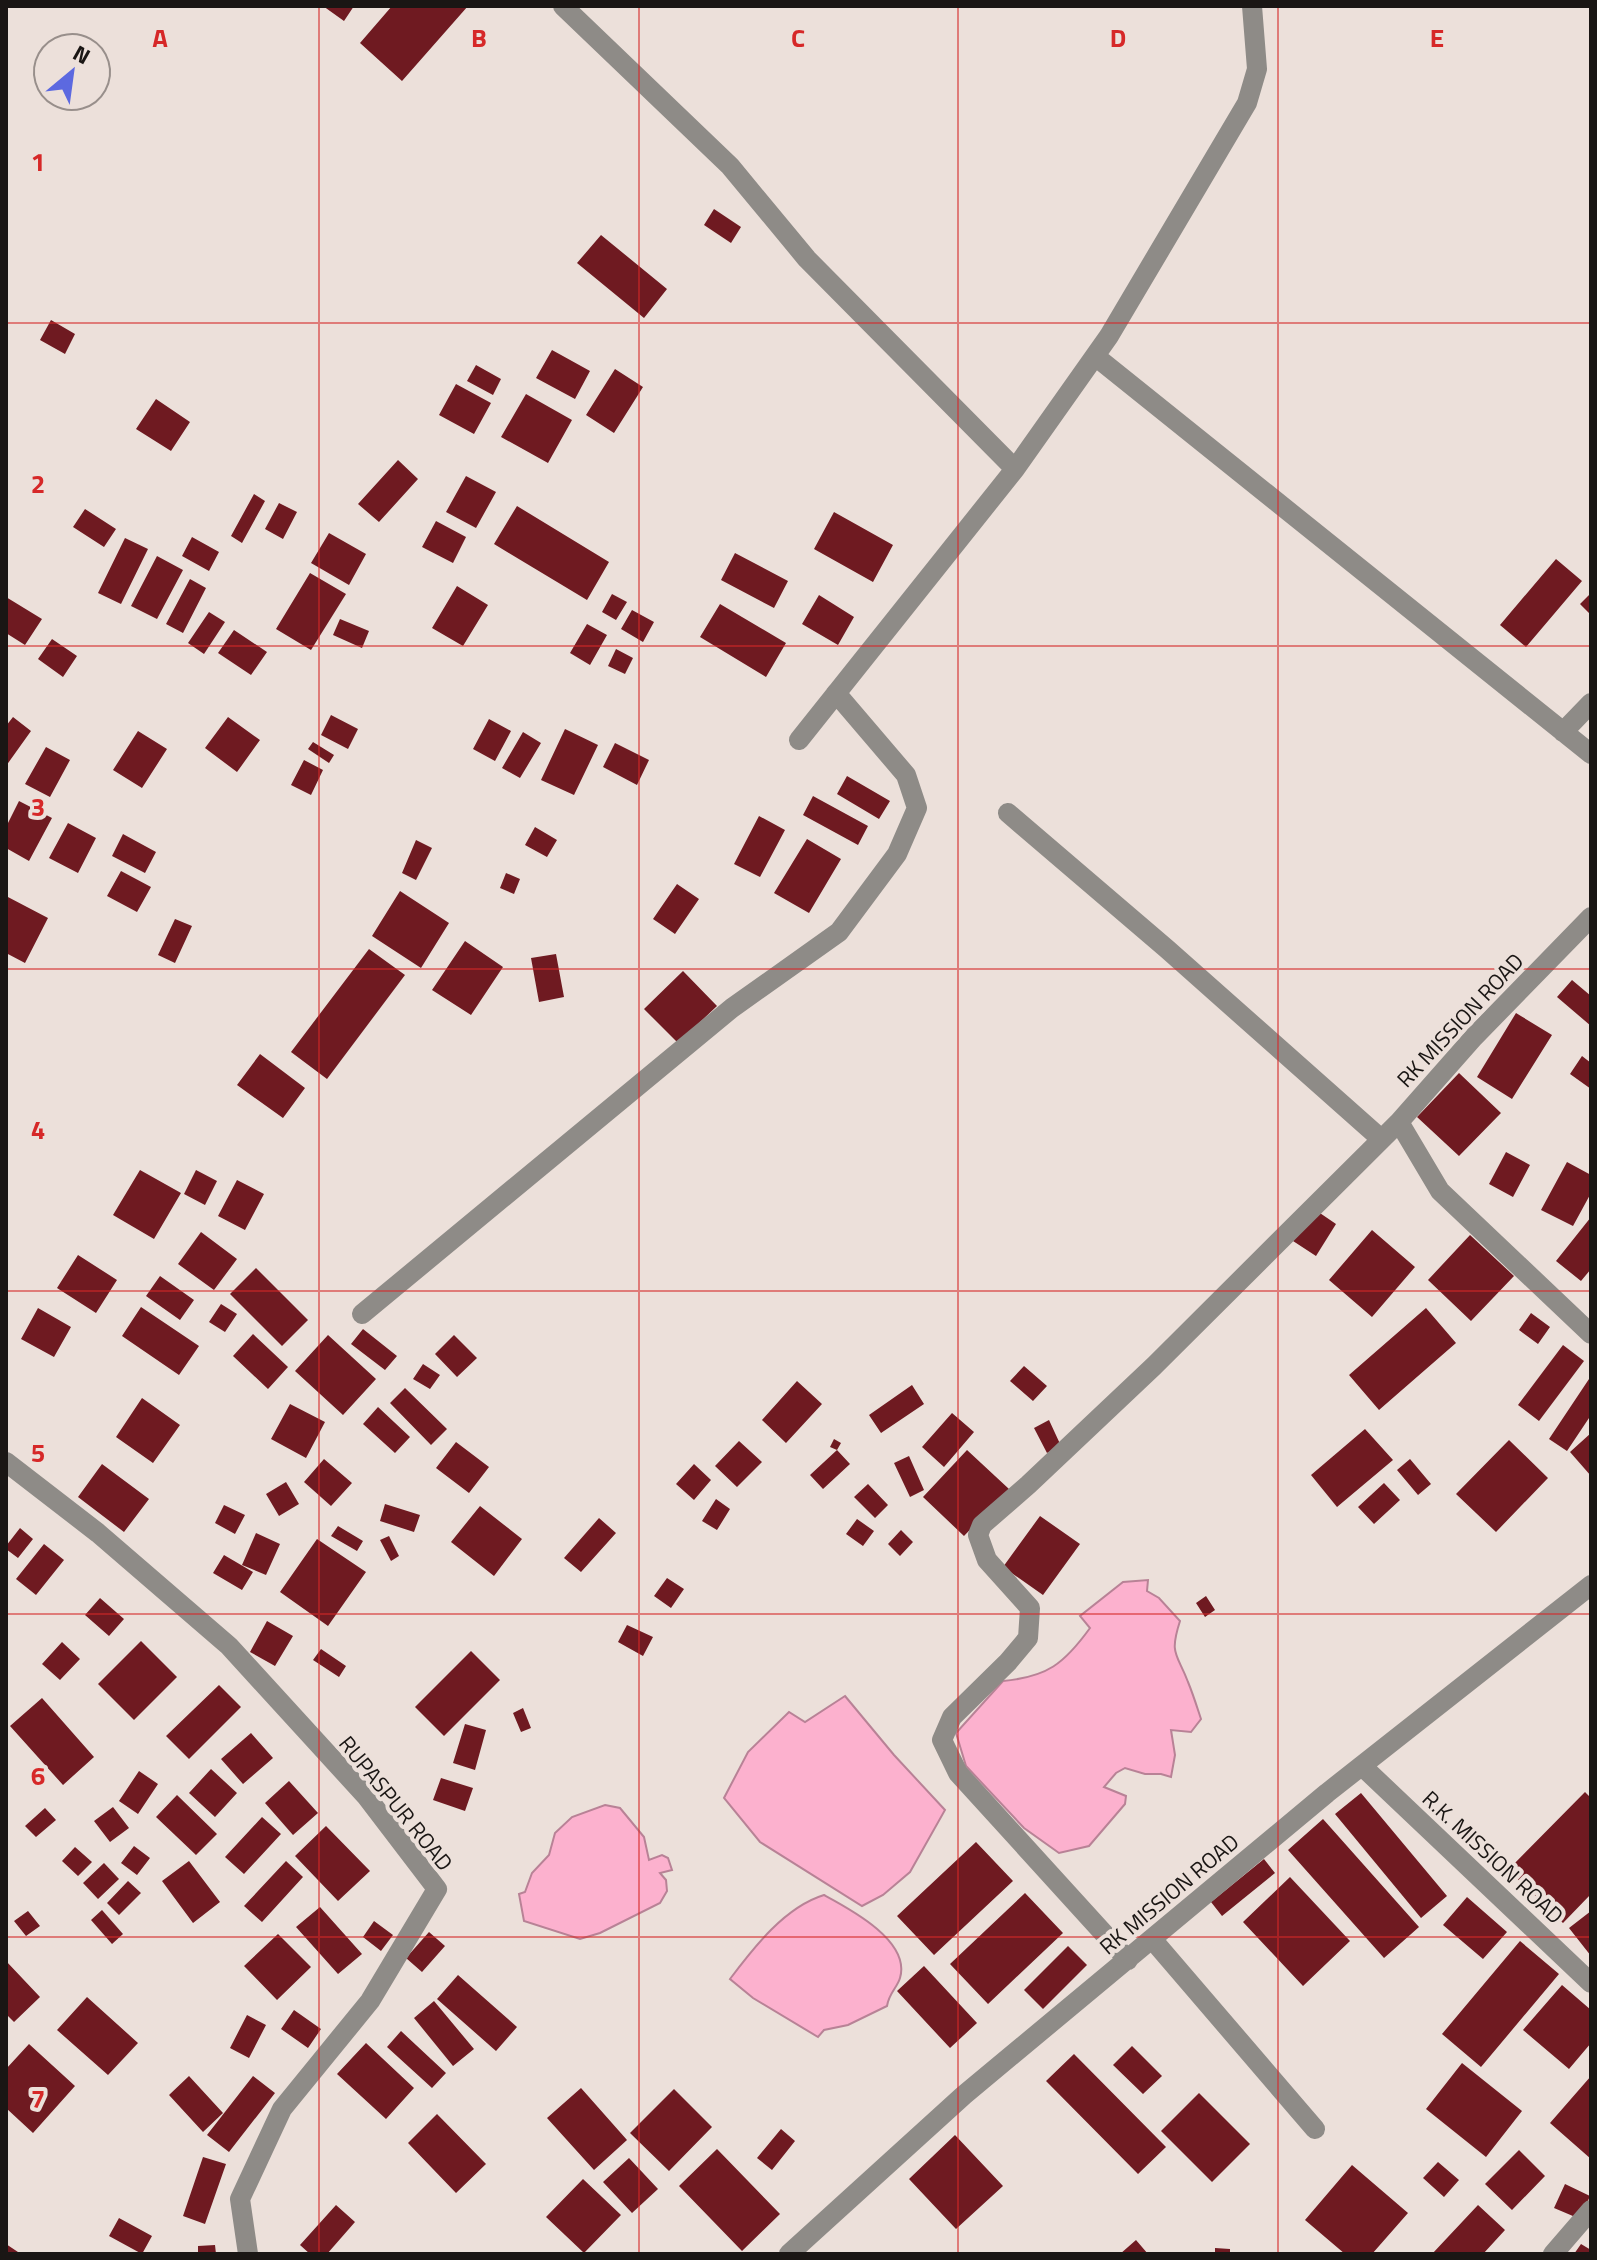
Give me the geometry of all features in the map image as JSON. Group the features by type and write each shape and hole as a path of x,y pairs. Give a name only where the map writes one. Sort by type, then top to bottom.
{"street":[{"path":"563,6 730,166 807,259 1015,469"},
{"path":"799,740 1015,469 1095,356 1247,103 1257,69 1252,6"},
{"path":"1095,356 1591,754"},
{"path":"362,1314 732,1008 839,932 897,854 917,808 906,775 836,693"},
{"path":"1563,732 1591,703"},
{"path":"1008,813 1380,1138"},
{"name":"RK MISSION ROAD","path":"1591,917 1474,1037 1399,1122 1440,1191 1591,1334"},
{"path":"1128,1960 958,1773 942,1740 952,1717 1028,1638 1030,1608 987,1560 978,1535 982,1525 1154,1366 1399,1122"},
{"name":"RUPASPUR ROAD","path":"6,1462 98,1533 229,1646 366,1796 437,1889 370,2001 282,2109 240,2199 248,2254"},
{"name":"RK MISSION ROAD","path":"789,2254 964,2095 1362,1766 1591,1585"},
{"name":"R.K. MISSION ROAD","path":"1362,1766 1591,1983"},
{"path":"1152,1939 1315,2129"},
{"path":"1553,2254 1591,2210"}],"shaded area":[{"path":"1148,1580 1147,1591 1159,1598 1180,1621 1175,1641 1176,1653 1201,1719 1191,1732 1171,1730 1175,1755 1171,1777 1125,1768 1116,1773 1104,1787 1126,1796 1125,1804 1089,1846 1059,1853 1024,1828 966,1766 956,1733 1003,1681 1032,1676 1063,1660 1090,1628 1080,1616 1123,1582"},
{"path":"845,1696 945,1810 910,1872 883,1895 862,1906 760,1842 724,1798 748,1752 789,1712 805,1722"},
{"path":"605,1805 620,1808 644,1837 649,1860 662,1855 668,1858 672,1870 660,1873 666,1880 667,1891 660,1903 600,1933 580,1939 524,1921 519,1894 525,1892 532,1873 549,1855 555,1833 572,1817"},
{"path":"824,1895 876,1928 888,1939 901,1964 900,1978 887,2006 848,2025 824,2030 818,2037 753,1998 730,1979 783,1918"}],"building":[{"path":"323,6 354,6 344,21"},
{"path":"392,6 468,6 402,81 360,43"},
{"path":"714,209 741,227 731,243 704,225"},
{"path":"601,235 667,289 644,318 577,263"},
{"path":"51,320 75,334 65,354 40,340"},
{"path":"552,350 590,371 575,399 536,378"},
{"path":"476,365 501,379 493,395 467,381"},
{"path":"615,369 643,387 614,433 586,415"},
{"path":"456,384 491,403 474,434 439,415"},
{"path":"526,394 572,420 548,463 501,437"},
{"path":"156,399 190,422 171,451 136,429"},
{"path":"398,460 418,479 379,522 358,504"},
{"path":"466,476 496,492 476,528 446,512"},
{"path":"254,494 265,501 242,543 231,536"},
{"path":"279,503 297,512 283,539 265,529"},
{"path":"517,506 609,562 587,600 494,544"},
{"path":"85,509 116,529 104,547 73,527"},
{"path":"834,512 893,545 873,582 814,549"},
{"path":"436,521 466,537 453,563 422,547"},
{"path":"329,533 366,554 349,585 311,563"},
{"path":"192,537 219,552 209,571 182,556"},
{"path":"125,538 148,549 121,604 98,593"},
{"path":"735,553 788,581 774,608 721,580"},
{"path":"157,556 183,570 157,619 131,606"},
{"path":"1556,559 1582,581 1526,647 1500,625"},
{"path":"310,573 346,594 311,650 276,629"},
{"path":"190,579 206,588 183,633 166,624"},
{"path":"457,586 488,605 463,646 432,628"},
{"path":"1591,593 1591,615 1580,604"},
{"path":"612,594 627,602 616,620 602,612"},
{"path":"819,595 854,617 838,645 802,624"},
{"path":"6,597 42,619 25,645 6,633"},
{"path":"720,604 786,643 766,677 700,637"},
{"path":"632,610 654,622 643,642 621,629"},
{"path":"209,612 225,622 204,654 188,643"},
{"path":"340,619 369,631 362,648 333,635"},
{"path":"587,624 607,635 590,665 570,653"},
{"path":"234,630 267,652 251,675 218,653"},
{"path":"52,639 77,656 63,677 38,659"},
{"path":"616,649 633,658 625,674 608,666"},
{"path":"331,715 358,729 348,749 321,735"},
{"path":"13,717 31,731 6,766 6,726"},
{"path":"228,717 260,740 237,772 205,748"},
{"path":"489,719 511,731 495,761 473,749"},
{"path":"565,729 598,745 574,795 541,780"},
{"path":"138,731 167,749 142,788 113,770"},
{"path":"523,732 541,743 520,778 502,768"},
{"path":"313,742 334,755 329,763 308,749"},
{"path":"615,743 649,760 637,785 603,767"},
{"path":"46,747 70,760 50,797 25,784"},
{"path":"304,760 323,770 311,795 291,785"},
{"path":"847,776 890,801 879,819 837,794"},
{"path":"813,796 868,826 858,845 803,815"},
{"path":"19,801 52,818 29,861 6,848 6,827"},
{"path":"759,816 785,830 760,877 734,864"},
{"path":"68,823 96,838 78,873 49,858"},
{"path":"535,827 557,840 547,857 525,845"},
{"path":"123,834 156,852 145,873 112,856"},
{"path":"807,839 841,859 809,913 774,893"},
{"path":"416,840 432,848 416,880 402,873"},
{"path":"121,871 151,887 137,912 107,896"},
{"path":"506,873 520,879 514,894 500,888"},
{"path":"677,884 699,899 675,934 653,919"},
{"path":"400,891 449,923 421,968 372,936"},
{"path":"6,896 48,918 25,963 6,953"},
{"path":"175,919 192,926 175,963 158,955"},
{"path":"465,941 503,967 471,1015 432,990"},
{"path":"369,949 405,975 327,1079 291,1052"},
{"path":"556,954 564,997 539,1002 531,958"},
{"path":"683,971 717,1006 678,1043 644,1009"},
{"path":"1572,980 1591,996 1591,1026 1557,997"},
{"path":"1516,1013 1552,1035 1512,1099 1477,1077"},
{"path":"260,1054 305,1088 283,1118 237,1085"},
{"path":"1582,1056 1591,1063 1591,1089 1570,1074"},
{"path":"1459,1073 1501,1113 1459,1156 1417,1117"},
{"path":"1506,1152 1530,1165 1513,1197 1489,1184"},
{"path":"1567,1162 1591,1175 1591,1193 1573,1226 1541,1210"},
{"path":"140,1170 181,1193 154,1239 113,1215"},
{"path":"196,1170 217,1181 205,1205 184,1194"},
{"path":"237,1180 264,1194 245,1230 218,1216"},
{"path":"1314,1209 1336,1224 1316,1256 1293,1241"},
{"path":"1591,1217 1591,1269 1581,1281 1556,1261"},
{"path":"1372,1230 1415,1267 1372,1317 1329,1280"},
{"path":"201,1232 237,1259 214,1290 178,1264"},
{"path":"1470,1235 1514,1276 1471,1321 1428,1280"},
{"path":"78,1255 117,1280 96,1313 57,1288"},
{"path":"256,1268 308,1320 282,1346 230,1294"},
{"path":"160,1276 194,1300 180,1320 146,1296"},
{"path":"221,1304 237,1314 225,1332 209,1322"},
{"path":"141,1307 199,1346 179,1375 122,1336"},
{"path":"38,1308 71,1327 54,1357 21,1339"},
{"path":"1426,1308 1456,1343 1379,1410 1349,1375"},
{"path":"1531,1313 1550,1327 1538,1344 1519,1330"},
{"path":"363,1329 397,1356 385,1370 351,1344"},
{"path":"253,1334 288,1367 268,1389 233,1356"},
{"path":"328,1335 376,1379 343,1415 295,1371"},
{"path":"454,1335 477,1358 457,1377 435,1354"},
{"path":"1563,1345 1584,1361 1539,1421 1518,1405"},
{"path":"423,1364 440,1375 430,1389 413,1379"},
{"path":"1024,1366 1047,1386 1033,1401 1010,1381"},
{"path":"1591,1376 1591,1415 1567,1451 1549,1439"},
{"path":"797,1381 822,1404 786,1443 762,1420"},
{"path":"912,1385 924,1404 881,1433 869,1415"},
{"path":"405,1388 447,1429 431,1445 390,1403"},
{"path":"142,1398 180,1425 153,1463 116,1437"},
{"path":"290,1404 325,1422 306,1458 271,1439"},
{"path":"378,1407 410,1437 395,1453 363,1424"},
{"path":"952,1413 974,1432 944,1467 922,1447"},
{"path":"1049,1420 1061,1446 1047,1453 1034,1428"},
{"path":"1365,1429 1393,1460 1337,1507 1311,1475"},
{"path":"1591,1433 1591,1476 1570,1452"},
{"path":"834,1439 841,1443 837,1450 830,1447"},
{"path":"1509,1440 1548,1478 1496,1532 1456,1494"},
{"path":"739,1441 762,1462 737,1487 715,1466"},
{"path":"456,1442 489,1467 469,1493 436,1468"},
{"path":"837,1450 850,1464 823,1489 810,1475"},
{"path":"967,1450 1009,1489 964,1536 923,1497"},
{"path":"909,1456 924,1490 910,1497 894,1463"},
{"path":"324,1459 352,1483 331,1506 304,1482"},
{"path":"1410,1459 1431,1484 1418,1495 1397,1470"},
{"path":"102,1464 149,1499 124,1532 78,1497"},
{"path":"694,1464 711,1480 694,1500 676,1484"},
{"path":"286,1482 299,1504 279,1516 266,1494"},
{"path":"1384,1483 1400,1500 1374,1524 1358,1507"},
{"path":"868,1484 888,1505 875,1518 854,1497"},
{"path":"716,1499 730,1509 717,1530 702,1521"},
{"path":"385,1504 420,1515 414,1532 380,1521"},
{"path":"224,1505 245,1515 235,1534 215,1523"},
{"path":"480,1506 522,1539 494,1576 451,1542"},
{"path":"1040,1516 1080,1544 1043,1595 1003,1567"},
{"path":"599,1518 616,1533 581,1572 564,1558"},
{"path":"857,1519 874,1531 863,1546 846,1534"},
{"path":"338,1526 363,1541 357,1551 331,1536"},
{"path":"20,1528 33,1539 18,1558 6,1546"},
{"path":"901,1530 913,1542 900,1556 888,1544"},
{"path":"256,1533 280,1544 266,1575 242,1565"},
{"path":"389,1536 399,1556 391,1561 380,1540"},
{"path":"317,1539 366,1572 328,1626 280,1592"},
{"path":"44,1544 64,1560 36,1595 16,1579"},
{"path":"224,1555 253,1572 242,1590 213,1573"},
{"path":"667,1578 684,1589 671,1608 654,1596"},
{"path":"1206,1596 1215,1610 1205,1617 1196,1603"},
{"path":"100,1598 124,1619 109,1636 85,1615"},
{"path":"267,1621 293,1636 275,1666 250,1652"},
{"path":"627,1625 653,1637 643,1656 618,1642"},
{"path":"141,1641 177,1677 134,1720 98,1684"},
{"path":"62,1642 80,1659 60,1680 42,1664"},
{"path":"321,1649 346,1666 339,1677 313,1660"},
{"path":"471,1651 500,1680 444,1736 415,1707"},
{"path":"219,1685 241,1707 189,1759 166,1736"},
{"path":"42,1698 94,1757 63,1785 10,1726"},
{"path":"523,1708 531,1728 521,1732 513,1713"},
{"path":"465,1724 486,1730 475,1770 453,1763"},
{"path":"251,1733 273,1758 243,1784 221,1759"},
{"path":"211,1769 237,1793 215,1817 189,1793"},
{"path":"139,1771 158,1784 138,1814 119,1801"},
{"path":"441,1778 473,1788 465,1811 433,1800"},
{"path":"289,1781 318,1813 293,1835 265,1803"},
{"path":"1585,1792 1591,1798 1591,1894 1563,1923 1508,1870"},
{"path":"1361,1793 1447,1896 1421,1918 1335,1814"},
{"path":"177,1795 217,1834 196,1855 156,1817"},
{"path":"113,1807 129,1828 110,1842 94,1821"},
{"path":"45,1808 56,1820 36,1837 25,1826"},
{"path":"262,1817 281,1834 244,1874 225,1857"},
{"path":"1323,1819 1419,1927 1384,1958 1288,1850"},
{"path":"326,1826 370,1871 338,1901 295,1856"},
{"path":"976,1842 1013,1881 934,1955 897,1916"},
{"path":"134,1846 150,1858 137,1875 121,1863"},
{"path":"75,1847 92,1862 78,1876 62,1861"},
{"path":"1264,1859 1275,1873 1222,1916 1211,1902"},
{"path":"189,1861 220,1902 193,1923 162,1881"},
{"path":"286,1861 303,1877 262,1922 244,1906"},
{"path":"104,1863 119,1879 98,1899 83,1883"},
{"path":"1290,1877 1350,1941 1303,1986 1243,1922"},
{"path":"128,1881 141,1893 119,1915 107,1903"},
{"path":"1025,1893 1063,1933 988,2004 950,1964"},
{"path":"1467,1897 1507,1932 1483,1959 1443,1925"},
{"path":"320,1907 362,1954 338,1974 296,1927"},
{"path":"102,1910 123,1934 112,1944 91,1920"},
{"path":"28,1911 40,1926 26,1936 14,1921"},
{"path":"1591,1911 1591,1956 1569,1928"},
{"path":"374,1921 393,1935 381,1951 363,1937"},
{"path":"429,1932 445,1946 422,1972 406,1958"},
{"path":"278,1934 311,1967 277,2000 244,1966"},
{"path":"1520,1941 1559,1974 1481,2067 1442,2034"},
{"path":"1068,1946 1087,1965 1043,2009 1024,1990"},
{"path":"6,1961 40,1997 14,2022 6,2014"},
{"path":"924,1966 977,2023 950,2048 897,1991"},
{"path":"458,1975 517,2027 496,2051 437,1999"},
{"path":"1562,1985 1591,2010 1591,2043 1569,2069 1523,2030"},
{"path":"87,1997 138,2043 108,2075 57,2030"},
{"path":"434,2001 474,2049 453,2066 414,2018"},
{"path":"294,2010 321,2029 308,2048 281,2029"},
{"path":"247,2015 266,2025 249,2058 230,2048"},
{"path":"401,2031 446,2073 432,2088 387,2047"},
{"path":"366,2043 414,2088 386,2119 337,2074"},
{"path":"29,2044 75,2086 33,2133 6,2108 6,2069"},
{"path":"1132,2046 1162,2076 1143,2094 1113,2065"},
{"path":"1074,2054 1166,2147 1138,2174 1046,2081"},
{"path":"1462,2063 1522,2111 1486,2157 1426,2109"},
{"path":"189,2076 223,2113 203,2132 169,2095"},
{"path":"253,2076 275,2093 229,2152 207,2135"},
{"path":"1591,2076 1591,2159 1550,2123"},
{"path":"581,2088 627,2140 594,2170 547,2118"},
{"path":"674,2089 712,2127 669,2171 630,2133"},
{"path":"1199,2093 1250,2144 1212,2182 1161,2131"},
{"path":"437,2114 486,2164 456,2193 408,2143"},
{"path":"781,2129 795,2141 772,2170 757,2158"},
{"path":"955,2135 1003,2186 956,2229 909,2179"},
{"path":"717,2149 780,2214 742,2251 679,2186"},
{"path":"1519,2150 1545,2176 1512,2210 1485,2184"},
{"path":"203,2157 226,2164 205,2224 183,2216"},
{"path":"629,2158 658,2189 632,2213 603,2182"},
{"path":"1438,2162 1459,2180 1444,2197 1423,2178"},
{"path":"1352,2165 1408,2213 1372,2254 1345,2254 1305,2220"},
{"path":"583,2179 621,2215 584,2253 546,2217"},
{"path":"1565,2184 1590,2196 1580,2219 1554,2208"},
{"path":"336,2205 355,2222 327,2254 310,2254 300,2245"},
{"path":"1478,2205 1505,2230 1483,2254 1432,2254"},
{"path":"119,2218 152,2236 142,2254 109,2236"},
{"path":"1136,2240 1148,2254 1120,2254"},
{"path":"6,2244 21,2254 6,2254"},
{"path":"1581,2244 1591,2250 1591,2254 1574,2254"},
{"path":"215,2245 216,2254 198,2254 198,2246"},
{"path":"1215,2248 1230,2249 1230,2254 1215,2254"}]}
